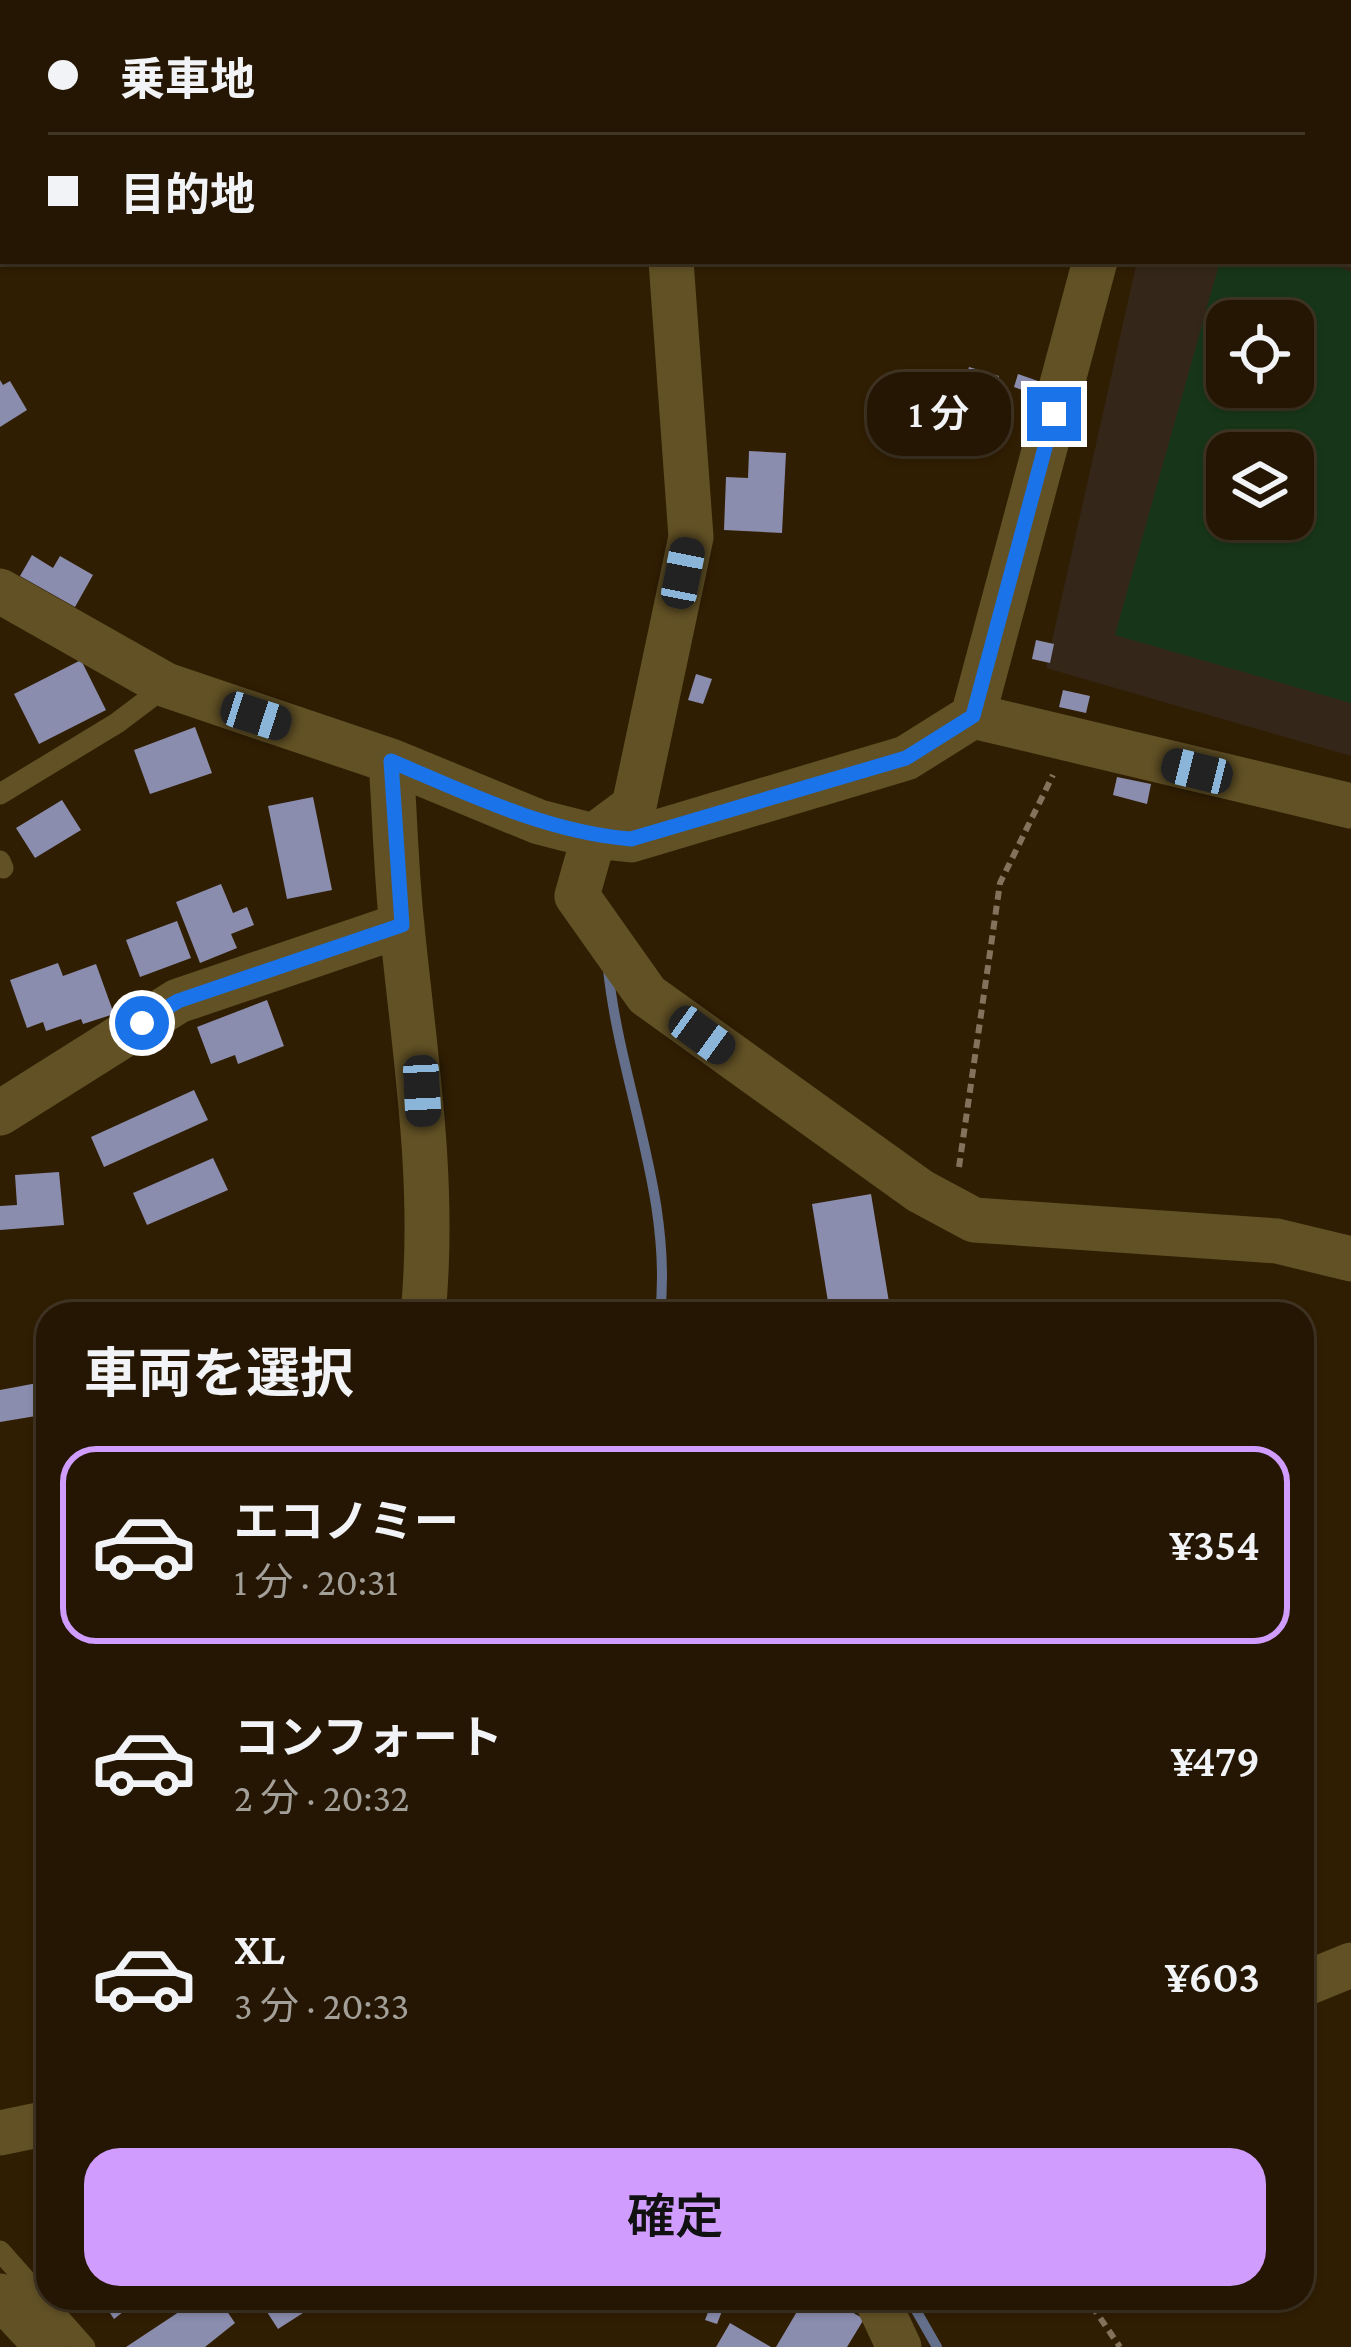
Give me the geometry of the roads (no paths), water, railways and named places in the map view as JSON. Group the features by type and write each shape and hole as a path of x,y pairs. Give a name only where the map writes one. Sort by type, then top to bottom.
{"street":[{"path":"671,264 691,537 634,806 594,836 577,896 647,995 920,1191 974,1220 1276,1240 1351,1258"},
{"path":"0,591 166,685 391,761 539,822 594,836 631,839 906,758 973,716 1094,264"},
{"path":"973,716 1351,806"},
{"path":"391,761 402,925 422,1091 430,1250 425,1302"},
{"path":"0,1112 178,1001 402,925"},
{"path":"1314,1980 1351,1965"},
{"path":"0,2133 36,2126"},
{"path":"0,2296 48,2347"},
{"path":"882,2310 899,2347"}],"lane":[{"path":"0,794 117,723 166,685"},
{"path":"0,2251 36,2292"},
{"path":"52,2310 85,2347"}],"waterway":[{"path":"608,969 659,1227 661,1302"},
{"path":"916,2310 937,2347"}]}
